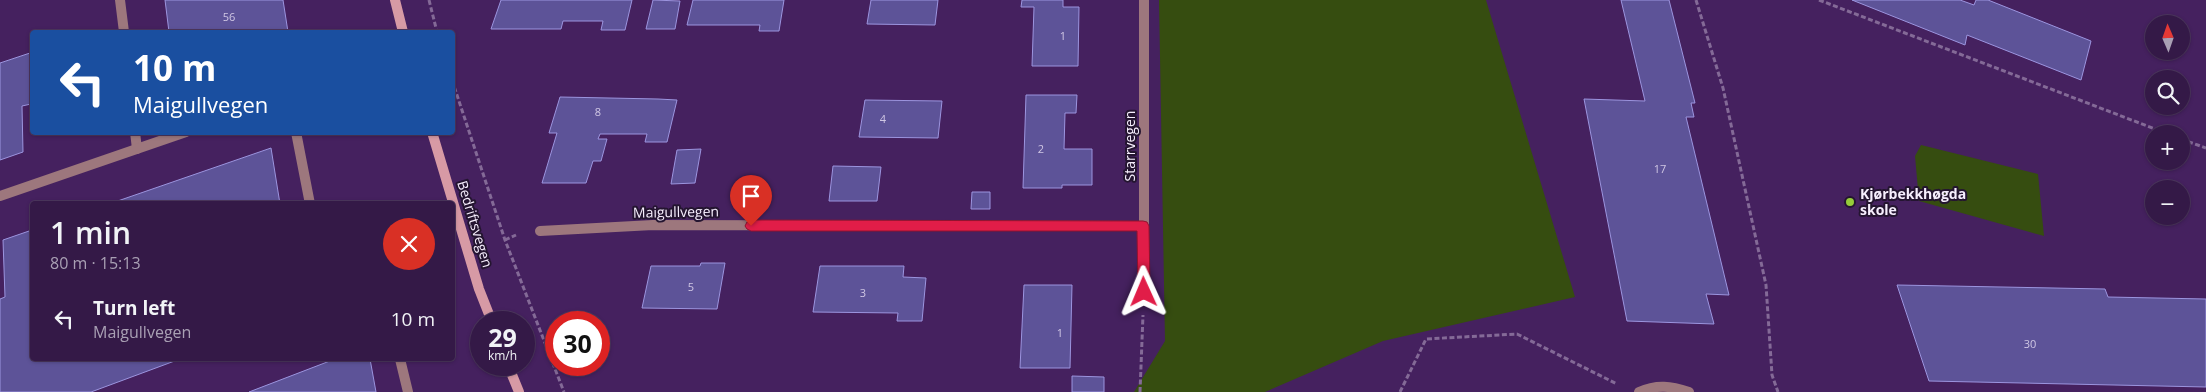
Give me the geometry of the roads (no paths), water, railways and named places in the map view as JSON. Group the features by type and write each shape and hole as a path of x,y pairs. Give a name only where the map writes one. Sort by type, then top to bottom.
{"street":[{"path":"120,0 124,30"},
{"path":"395,0 402,30"},
{"name":"Starrvegen","path":"1144,0 1144,292"},
{"path":"135,135 137,149"},
{"path":"0,196 177,135"},
{"path":"297,135 309,201"},
{"name":"Bedriftsvegen","path":"433,135 453,201"},
{"name":"Bedriftsvegen","path":"455,209 479,289 488,311"},
{"name":"Maigullvegen","path":"540,231 653,226 1143,226"},
{"path":"400,361 408,392"},
{"path":"512,376 519,392"},
{"path":"1639,392 1651,386 1671,385 1689,392"}],"place":[{"name":"Kjørbekkhøgda skole","path":"1850,202"}]}
